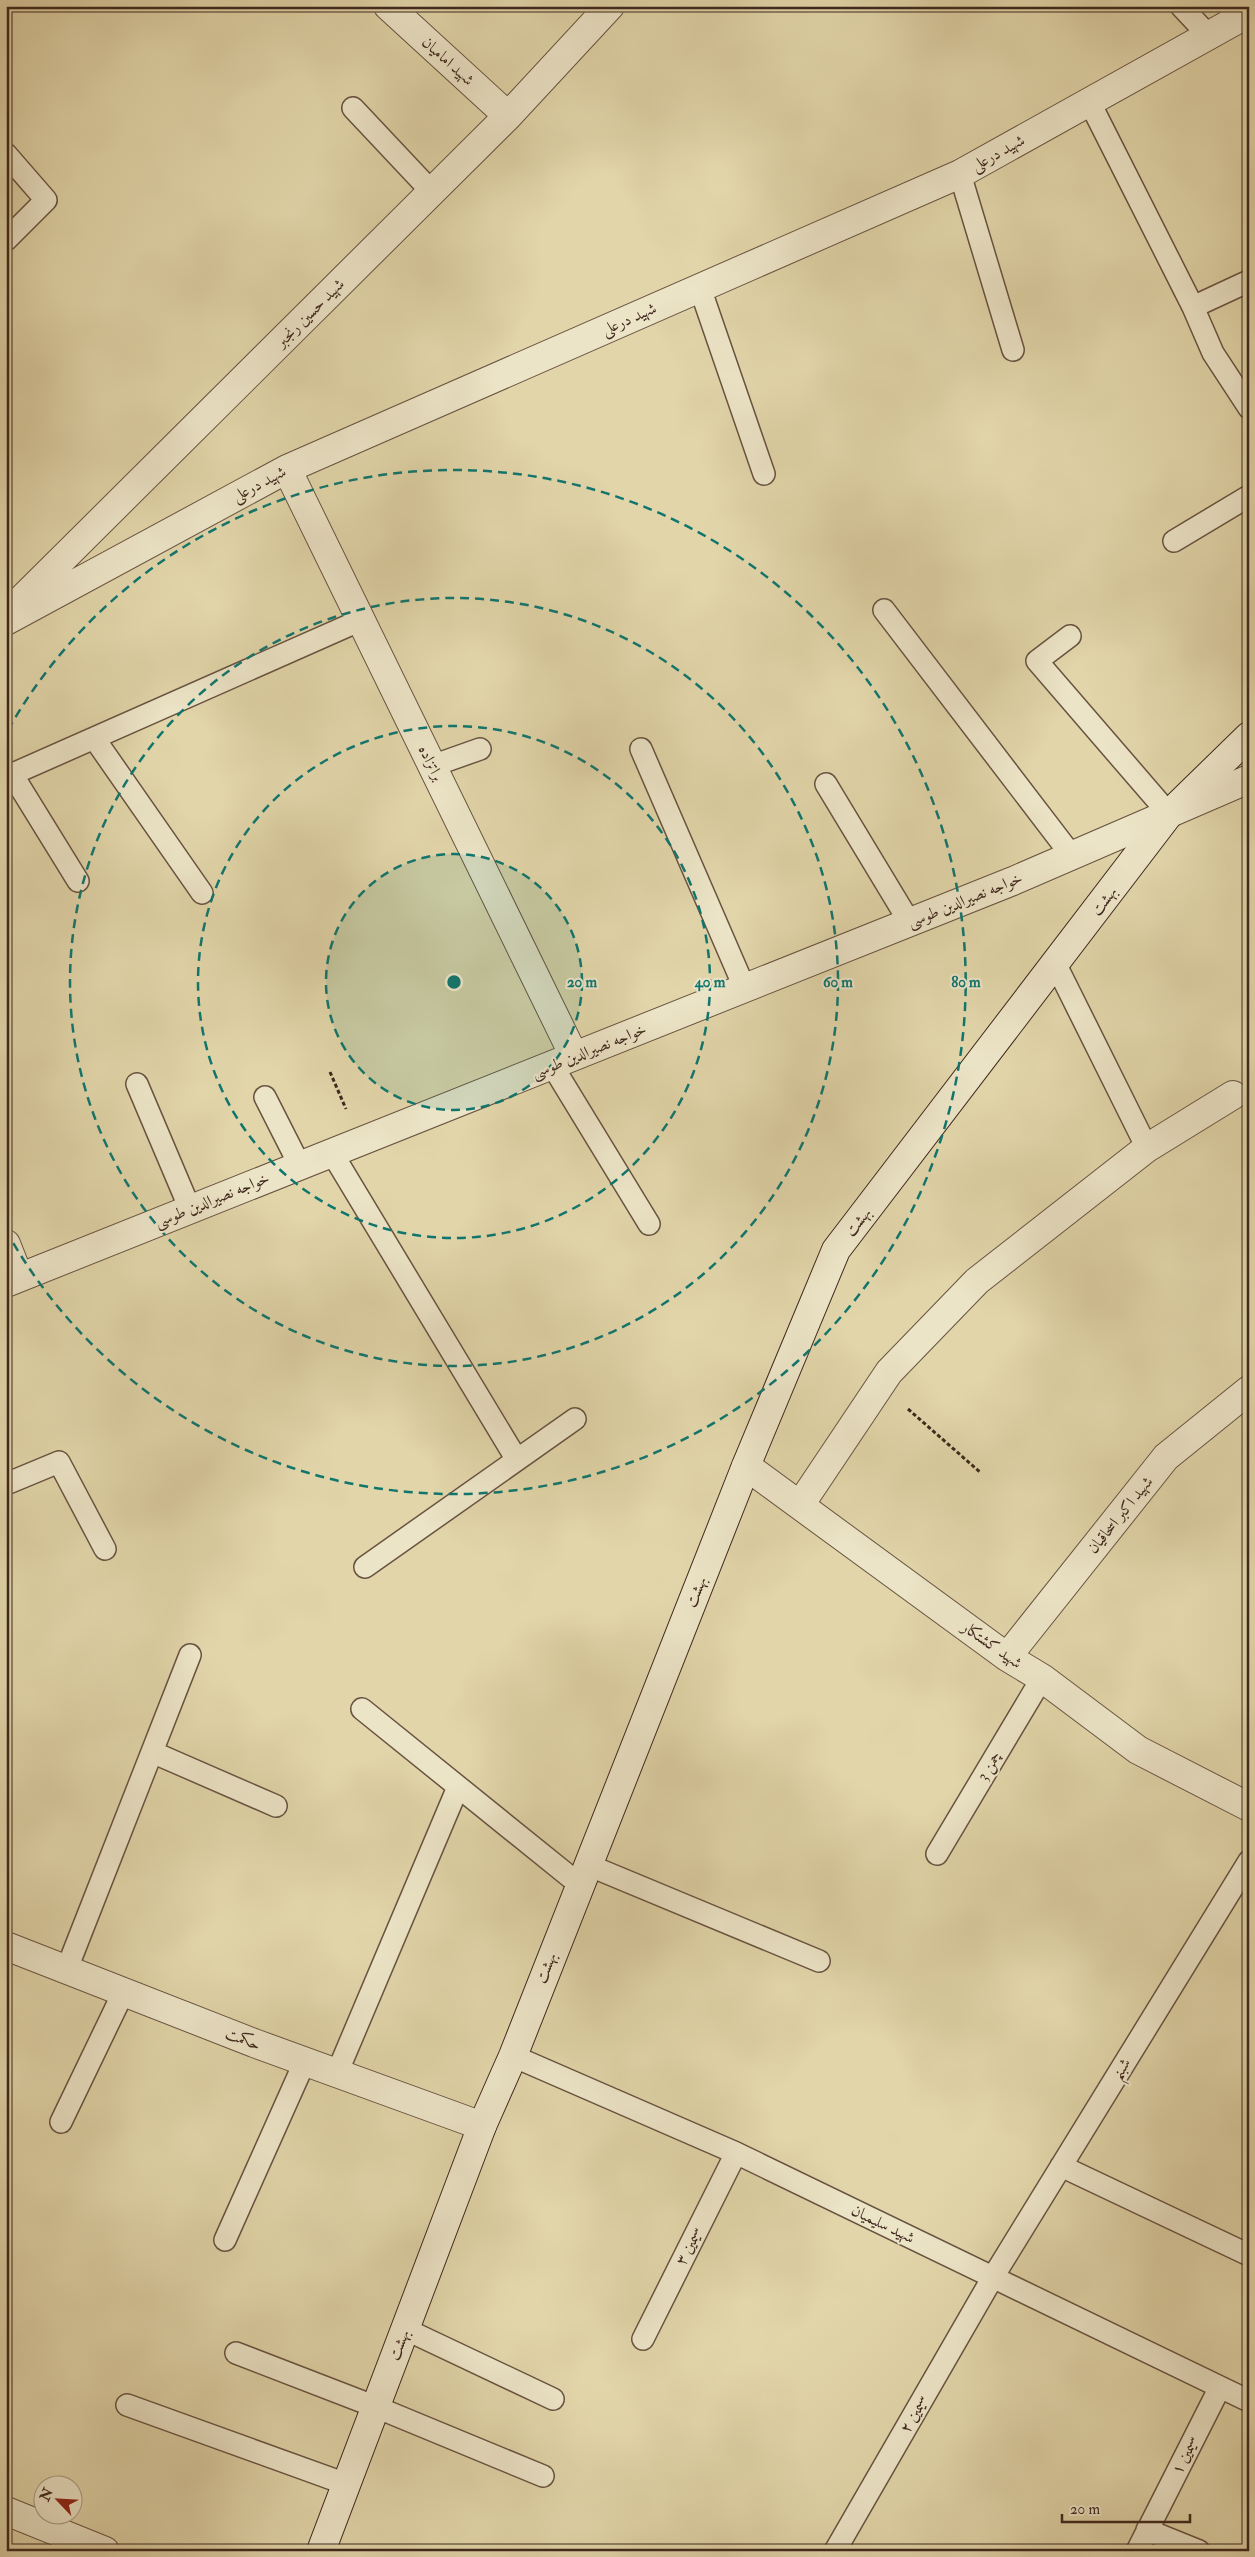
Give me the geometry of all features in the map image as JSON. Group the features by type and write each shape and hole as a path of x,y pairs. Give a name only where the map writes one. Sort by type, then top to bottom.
{"street":[{"name":"شهید امامیان","path":"388,6 508,116"},
{"name":"شهید حسین رنجبر","path":"6,615 508,116 610,6"},
{"name":"شهید درعلی","path":"6,621 287,469 960,174 1249,13"},
{"name":"براتزاده","path":"287,469 432,766 563,1061"},
{"name":"بهشت","path":"320,2551 482,2126 513,2056 746,1466 836,1250 1056,965 1169,814 1249,736"},
{"name":"خواجه نصیرالدین طوسی","path":"13,1280 910,923 1072,856 1249,779"},
{"path":"800,1505 889,1372 978,1281 1147,1148 1233,1095"},
{"path":"6,1244 13,1280"},
{"name":"شهید اکبر اسحاقیان","path":"1007,1657 1166,1457 1249,1390"},
{"name":"شهید کشتکار","path":"746,1466 1007,1657 1042,1678 1138,1750 1249,1807"},
{"name":"حکمت","path":"6,1946 123,1993 482,2126"},
{"path":"6,2510 105,2551"}],"lane":[{"path":"1181,6 1209,36"},
{"path":"1090,103 1193,307 1213,353 1249,408"},
{"path":"353,108 432,192"},
{"path":"6,154 46,200 6,240"},
{"path":"960,174 1013,350"},
{"path":"1193,307 1249,281"},
{"path":"700,288 764,474"},
{"path":"1174,541 1249,496"},
{"path":"884,610 1072,856"},
{"path":"78,881 9,776 362,620"},
{"path":"1070,636 1037,661 1169,814"},
{"path":"94,738 202,893"},
{"path":"641,749 745,989"},
{"path":"432,766 480,750"},
{"path":"826,784 910,923"},
{"path":"1056,965 1147,1148"},
{"path":"563,1061 649,1224"},
{"path":"137,1084 190,1209"},
{"path":"265,1097 300,1166"},
{"path":"332,1152 517,1460"},
{"path":"365,1567 575,1419"},
{"path":"6,1484 59,1462 105,1550"},
{"path":"66,1971 190,1655"},
{"name":"چمن 3","path":"937,1854 1042,1678"},
{"path":"362,1709 458,1787 584,1875 819,1961"},
{"path":"152,1752 276,1806"},
{"path":"337,2073 458,1787"},
{"name":"شبنم","path":"993,2277 1249,1860"},
{"path":"61,2122 123,1993"},
{"name":"شهید سلیمیان","path":"513,2056 736,2153 1249,2401"},
{"path":"225,2240 305,2061"},
{"name":"سیمین ۳","path":"643,2339 736,2153"},
{"path":"1061,2166 1249,2254"},
{"name":"سیمین ۲","path":"835,2551 993,2277"},
{"path":"405,2329 553,2399"},
{"path":"236,2353 376,2407 543,2476"},
{"name":"سیمین ۱","path":"1137,2551 1220,2387"},
{"path":"127,2405 346,2484"},
{"path":"1147,2530 1200,2551"}],"path":[{"path":"880,1386 981,1472"}]}
